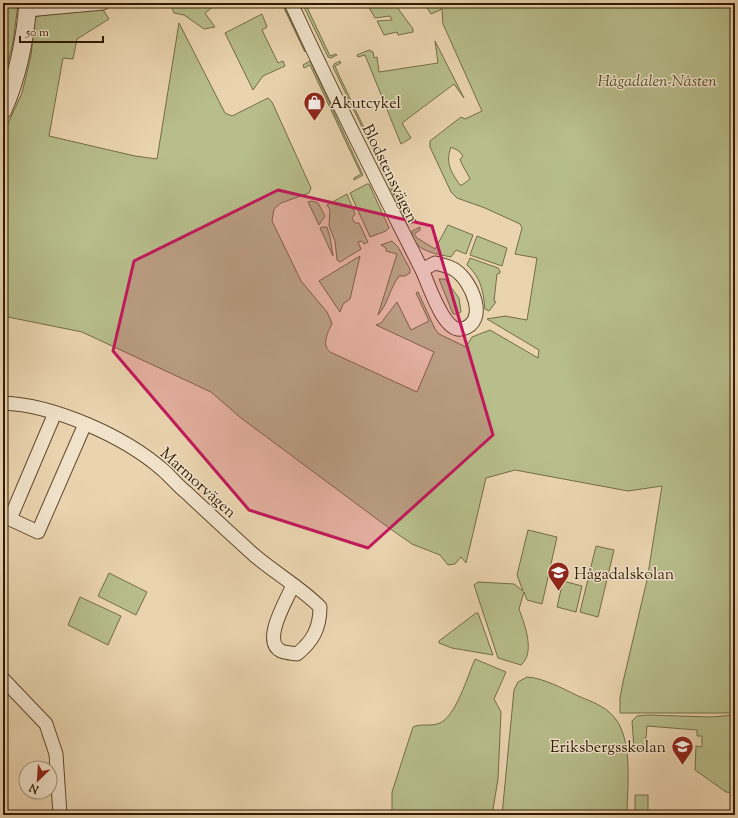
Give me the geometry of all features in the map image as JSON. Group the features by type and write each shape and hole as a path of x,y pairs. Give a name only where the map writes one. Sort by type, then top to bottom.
{"street":[{"path":"3,110 14,85 23,48 27,6 103,3"},
{"name":"Blodstensvägen","path":"291,3 321,68 422,270 445,321 453,328 458,329 466,327 471,323 475,317 475,297 466,281 456,270 435,263 422,270"},
{"name":"Marmorvägen","path":"3,403 22,404 55,413 85,424 118,441 162,469 264,564 293,585 308,596 320,607 320,621 315,636 297,654 280,650 273,643 273,631 293,585"},
{"path":"55,413 10,519 38,532 85,424"},
{"path":"3,679 46,724 56,754 60,815"}],"highlighted area":[{"path":"278,190 432,226 493,435 368,548 249,510 113,351 134,261"}],"green space":[{"name":"Hågadalen-Nåsten","path":"3,3 103,3 100,5 109,19 77,39 73,59 63,58 49,136 135,156 157,159 179,23 225,113 232,116 268,98 272,102 311,188 309,193 281,203 274,209 272,221 301,281 327,312 332,323 326,338 327,349 330,352 417,392 434,352 376,325 381,323 397,302 411,330 429,321 416,293 418,292 435,329 439,334 466,347 472,337 490,330 538,358 539,350 487,319 505,316 527,320 537,258 515,254 522,228 520,224 485,208 457,198 451,192 430,147 430,141 461,117 465,119 482,111 443,24 442,9 431,14 424,3 735,3 735,713 620,713 620,698 647,580 662,486 628,491 515,470 486,478 466,563 461,557 455,564 448,565 440,555 412,544 389,528 241,418 211,392 82,332 3,316 3,134 22,93 31,56 35,17 80,7 41,9 18,4 13,42 3,83","holes":["451,147 459,151 463,156 460,159 461,162 470,179 462,185 460,185 454,176 449,163 449,153"]},
{"path":"170,3 218,3 205,13 215,27 204,29 184,15 174,13"},
{"path":"278,3 283,3 305,52 282,4 272,8"},
{"path":"302,3 305,3 330,56 337,55 331,58 328,57"},
{"path":"394,3 413,29 413,32 398,35 397,32 384,35 377,21 392,20 390,16 375,18 367,4"},
{"path":"262,14 267,27 262,30 278,63 283,61 285,66 263,76 253,90 225,33"},
{"path":"435,41 464,98 454,84 402,123 411,138 401,144 365,55 358,57 357,55 369,50 373,52 374,58 377,57 379,72 438,63"},
{"path":"310,61 363,175 354,180 354,178 361,174 310,65 304,68 303,65"},
{"path":"340,61 341,63 335,66 338,73 376,153 382,152 376,156 333,67 334,64"},
{"path":"386,160 387,162 381,165 408,222 415,219 416,221 408,225 379,164"},
{"path":"369,184 389,228 386,231 370,237 350,193"},
{"path":"347,194 355,214 352,218 355,223 359,223 368,242 364,244 362,241 358,242 361,249 340,262 337,260 335,241 329,226 330,210 327,205"},
{"path":"312,201 318,203 325,216 319,225 308,202"},
{"path":"448,225 473,235 466,254 456,250 451,257 432,253 420,247 413,238 412,231 420,227 420,230 414,234 417,238 435,249"},
{"path":"327,227 333,256 320,228"},
{"path":"477,236 507,248 502,266 470,255"},
{"path":"392,241 398,247 410,269 410,273 405,276 399,276 378,315 397,254 386,251 386,248 381,245"},
{"path":"360,256 350,299 343,304 340,312 319,281"},
{"path":"470,258 498,268 500,271 500,273 497,274 494,301 496,302 489,311 485,309 482,290 478,280 467,265"},
{"path":"439,279 445,279 459,298 461,312 458,314 453,314"},
{"path":"528,530 557,537 542,604 527,600 524,592 519,609 528,637 528,653 521,665 498,658 474,585 478,582 514,584 523,591 517,575"},
{"path":"596,546 614,550 598,617 580,612"},
{"path":"109,573 147,592 136,615 98,596"},
{"path":"563,581 582,586 576,612 557,607"},
{"path":"80,597 121,616 108,645 68,625"},
{"path":"478,613 493,655 452,648 439,643 439,641"},
{"path":"475,659 506,672 494,699 501,712 498,779 492,815 392,815 392,792 413,727 419,725 433,725 446,719 456,704"},
{"path":"527,677 539,679 598,704 609,712 617,721 623,733 628,760 627,815 502,815 514,690 518,682"},
{"path":"735,715 735,793 726,792 695,770 696,746 702,747 702,736 697,736 697,730 647,726 645,749 634,748 632,721 637,716 711,717"},
{"path":"635,795 648,795 648,815 635,815"}],"place":[{"name":"Akutcykel","path":"315,122"},
{"name":"Hågadalskolan","path":"559,592"},
{"name":"Eriksbergsskolan","path":"682,766"}]}
